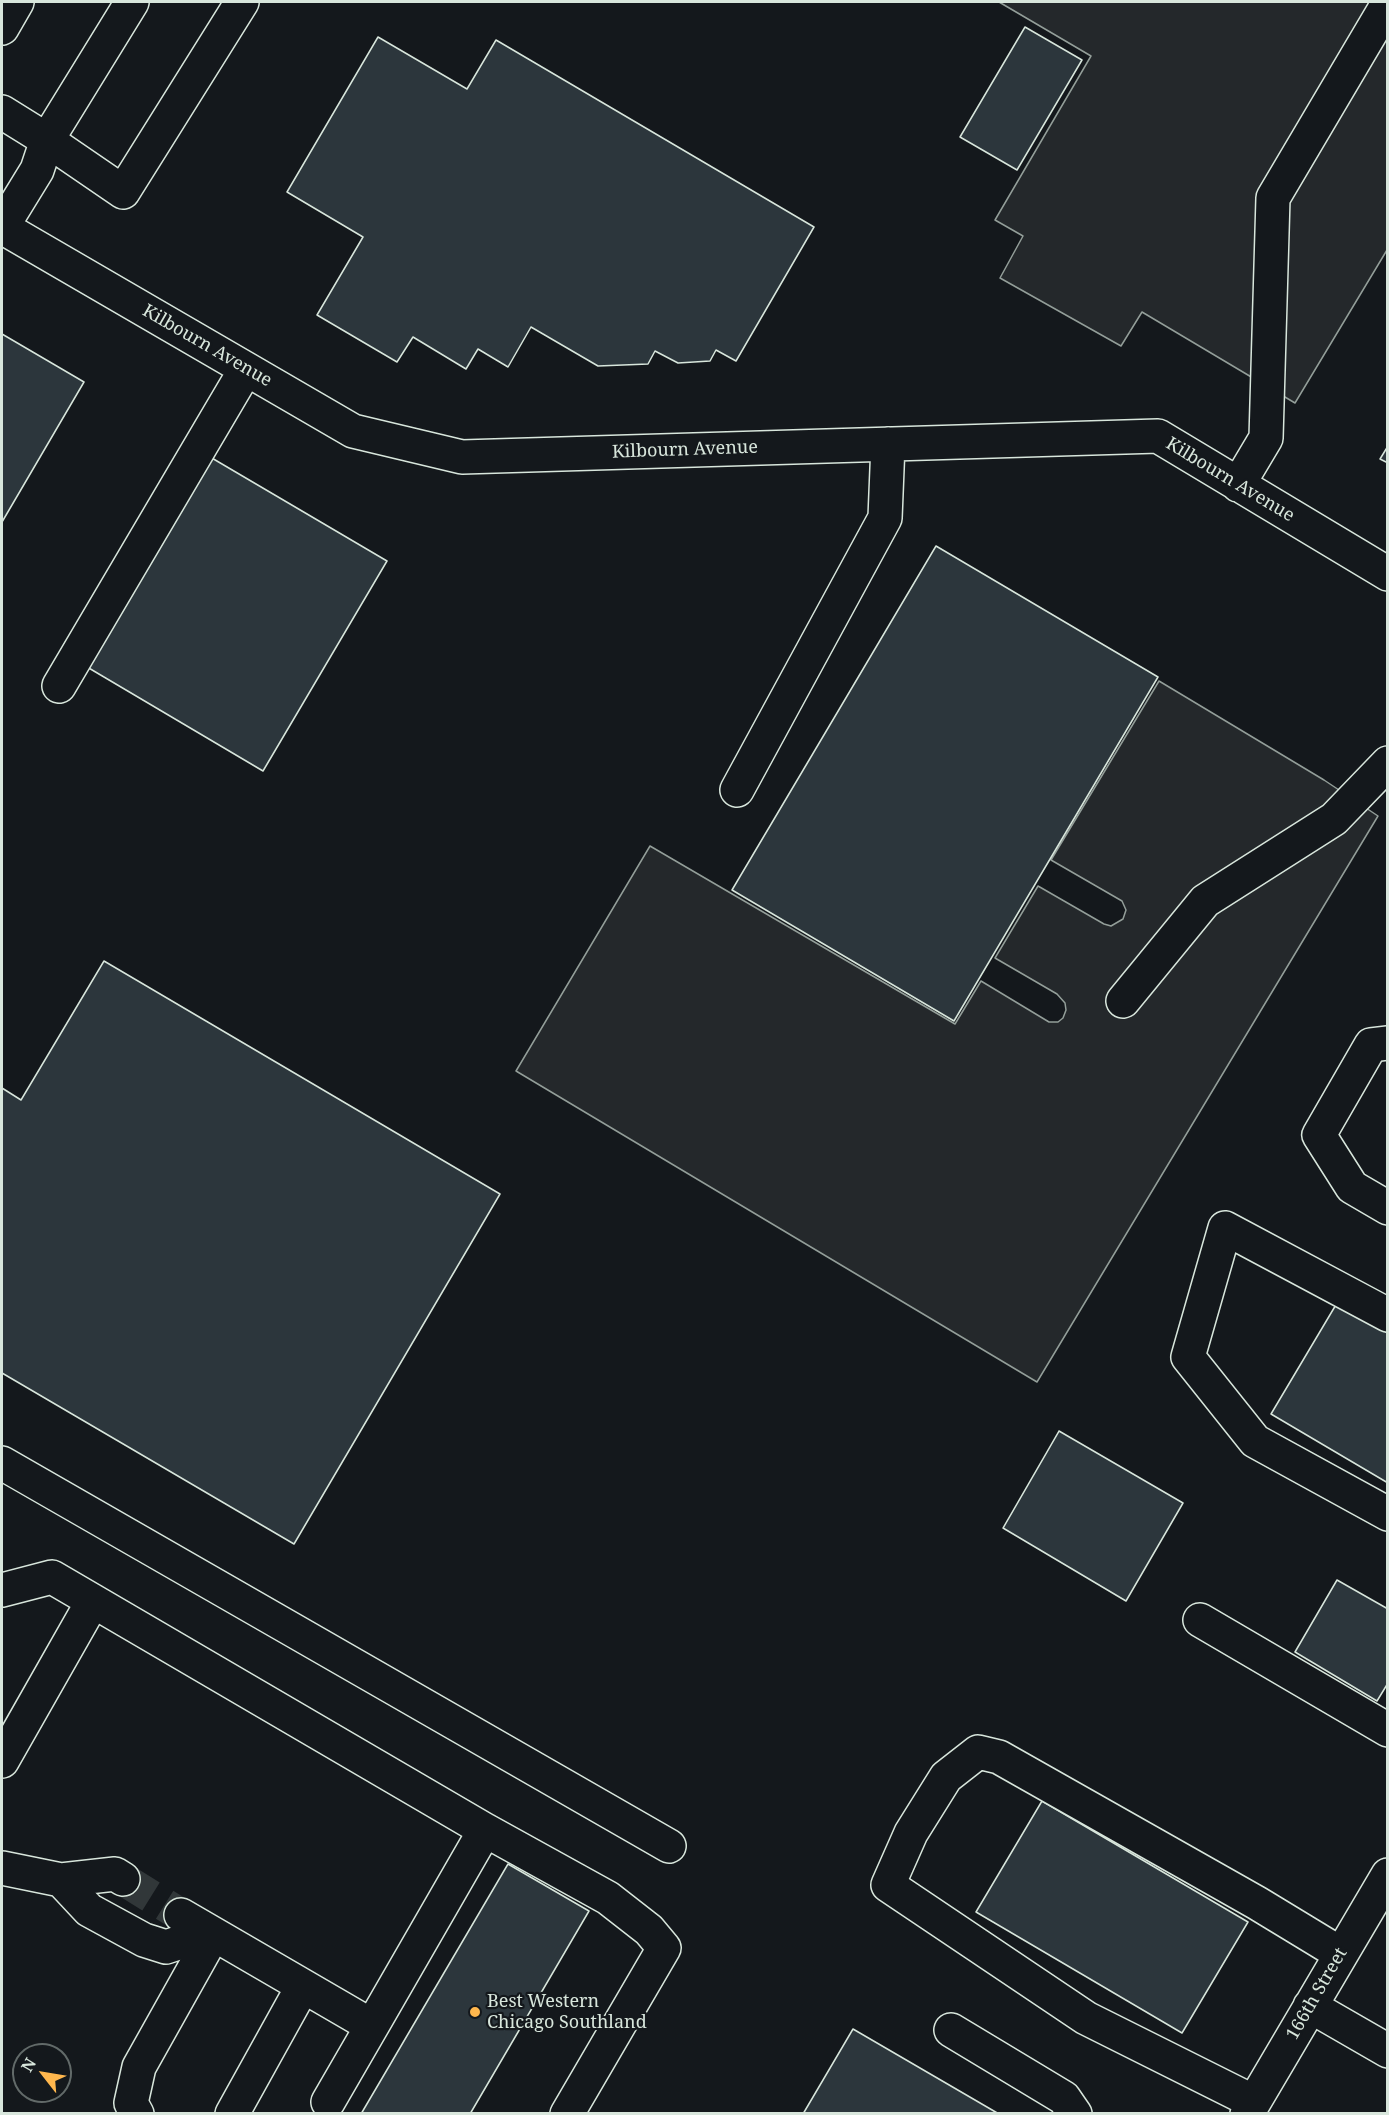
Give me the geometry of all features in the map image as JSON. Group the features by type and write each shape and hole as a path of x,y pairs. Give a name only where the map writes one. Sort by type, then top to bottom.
{"street":[{"path":"2,28 17,2"},
{"path":"2,227 37,170 47,140 132,2"},
{"path":"2,112 123,192 242,2"},
{"path":"1238,484 1266,438 1273,198 1386,7 1388,8"},
{"name":"Kilbourn Avenue","path":"2,227 353,431 462,457 1158,436 1388,574"},
{"path":"59,686 246,369"},
{"path":"737,790 885,518 888,444"},
{"path":"1123,1001 1205,901 1334,819 1388,763"},
{"path":"1388,1042 1371,1045 1319,1135 1352,1187 1388,1208"},
{"path":"1388,1315 1225,1228 1188,1357 1255,1441 1388,1514"},
{"path":"2,1463 669,1846"},
{"path":"2,1590 52,1577 485,1830 608,1898 649,1930 664,1948 567,2114"},
{"path":"2,1761 93,1601"},
{"path":"1200,1620 1388,1730"},
{"path":"1250,2108 1086,2018 888,1885 911,1833 946,1777 978,1752 999,1757 1257,1903 1341,1954"},
{"path":"328,2102 485,1830"},
{"path":"2,1868 61,1880 115,1874 123,1879"},
{"name":"166th Street","path":"1250,2108 1388,1875"},
{"path":"61,1880 89,1910 144,1940 166,1947 181,1942 198,1926"},
{"path":"198,1926 372,2026"},
{"path":"137,2114 131,2103 139,2067 198,1926"},
{"path":"232,2114 303,1986"},
{"path":"1310,2006 1388,2051"},
{"path":"951,2030 1064,2098 1075,2114"}],"shaded area":[{"path":"999,2 1387,2 1387,250 1295,403 1142,312 1121,346 1000,278 1023,236 995,220 1091,56"},
{"path":"1159,681 1324,780 1378,816 1037,1382 516,1071 650,846 955,1024 981,981 1049,1022 1058,1022 1063,1018 1066,1010 1065,1003 1057,994 995,958 1038,886 1104,924 1111,926 1123,919 1126,910 1122,901 1051,860"}],"building":[{"path":"1025,27 1082,60 1017,170 960,137"},
{"path":"378,37 467,89 496,40 814,227 736,361 716,350 710,361 678,363 655,351 648,364 598,366 531,327 508,367 478,349 466,369 413,337 397,362 317,315 363,237 287,192"},
{"path":"2,334 84,382 2,522"},
{"path":"1388,446 1388,463 1380,459"},
{"path":"205,454 387,561 263,771 82,664"},
{"path":"936,546 1158,677 954,1021 732,890"},
{"path":"104,961 500,1194 294,1544 2,1373 2,1088 21,1100"},
{"path":"1337,1303 1388,1333 1388,1483 1271,1414"},
{"path":"1059,1431 1183,1503 1126,1601 1003,1528"},
{"path":"1337,1580 1388,1609 1388,1683 1377,1701 1295,1652"},
{"path":"1042,1801 1248,1922 1182,2033 976,1912"},
{"name":"Best Western Chicago Southland","path":"508,1864 589,1911 470,2114 361,2114"},
{"path":"853,2029 999,2114 803,2114"}],"tunnel":[{"path":"123,1879 181,1915"}],"place":[{"name":"Best Western Chicago Southland","path":"475,2012"}]}
